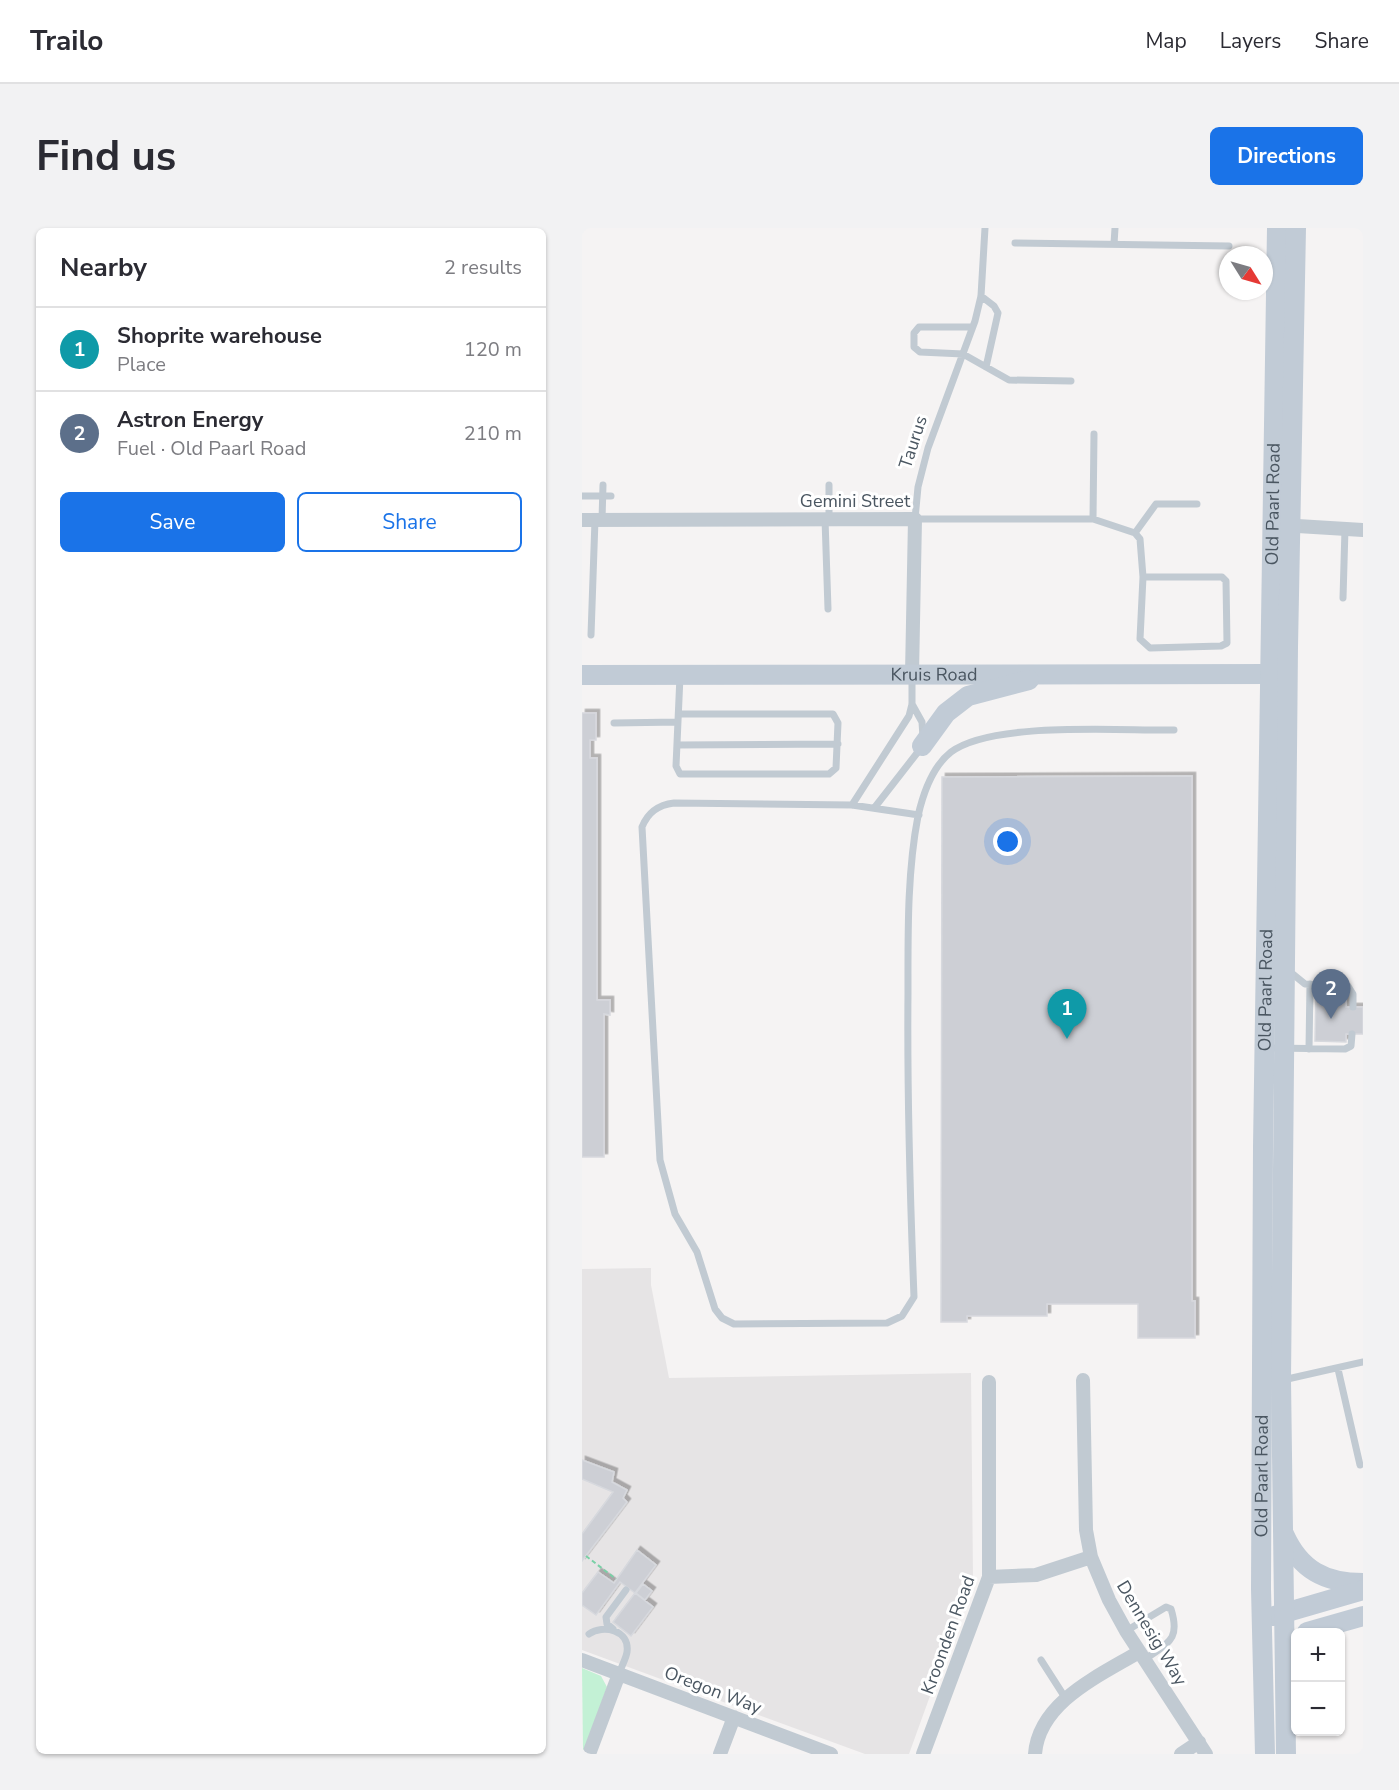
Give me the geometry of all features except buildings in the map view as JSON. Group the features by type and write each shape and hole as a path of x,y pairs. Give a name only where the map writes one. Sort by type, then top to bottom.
{"main road":[{"name":"Old Paarl Road","path":"1277,228 1282,525"},
{"name":"Old Paarl Road","path":"1286,1754 1290,1636 1284,1614 1282,1529 1272,1381 1263,1048 1279,674 1282,525 1296,228"},
{"path":"922,746 946,713 968,696 1020,684 1042,673"},
{"name":"Old Paarl Road","path":"1265,1754 1262,1619 1284,1048 1285,962 1279,674"},
{"name":"Kruis Road","path":"582,675 1279,674"},
{"path":"1282,1529 1297,1558 1316,1575 1340,1582 1363,1583"},
{"path":"1262,1619 1363,1590"},
{"path":"1321,1628 1363,1616"},
{"path":"1262,1640 1290,1636"}],"street":[{"name":"Gemini Street","path":"593,520 915,519"},
{"name":"Taurus","path":"912,674 915,519"},
{"path":"1282,525 1363,530"},
{"name":"Dennesig Way","path":"1083,1380 1085,1513 1091,1557 1109,1600 1126,1631 1202,1748"},
{"name":"Kroonden Road","path":"923,1754 989,1577 989,1382"},
{"path":"989,1577 1036,1575 1091,1557"},
{"path":"1035,1754 1038,1737 1046,1719 1066,1699 1142,1656"},
{"name":"Oregon Way","path":"582,1660 831,1754"},
{"path":"589,1754 619,1674"},
{"path":"720,1754 734,1717"},
{"path":"1181,1754 1202,1748"}],"lane":[{"name":"Taurus","path":"915,519 918,488 928,448 963,354 981,296 985,228"},
{"path":"1114,244 1115,228"},
{"path":"1015,243 1228,246"},
{"path":"981,296 994,306 998,313 986,367"},
{"path":"972,327 919,327 914,333 914,347 917,351 963,354 1009,380 1071,381"},
{"path":"1093,519 1094,434"},
{"path":"828,609 829,484"},
{"path":"591,635 593,520 603,496 603,485"},
{"path":"582,496 611,496"},
{"path":"1143,577 1222,577 1226,581 1229,637 1227,643 1221,646 1150,648 1140,639 1143,577 1140,539 1135,533 1156,504 1197,504"},
{"name":"Gemini Street","path":"915,519 1093,519 1135,533"},
{"path":"1343,598 1345,529"},
{"path":"678,714 833,714 838,719 836,768 832,773 795,775 680,774 676,766 678,714 680,674"},
{"path":"852,805 901,731 912,704 912,674"},
{"path":"875,807 922,746 922,722 912,704"},
{"path":"614,723 678,722"},
{"path":"918,815 852,805 674,803 654,810 646,817 642,826 660,1160 675,1214 697,1252 715,1309 722,1318 747,1326 887,1323 902,1316 915,1297 907,1117 911,892 918,815 936,768 950,753 971,741 991,736 1056,731 1174,730"},
{"path":"677,745 838,744"},
{"path":"1285,962 1294,977 1310,984 1348,986 1352,990 1353,1007"},
{"path":"1310,984 1310,1049"},
{"path":"1263,1048 1348,1048 1352,1034"},
{"path":"1272,1381 1363,1362"},
{"path":"1338,1369 1360,1465"},
{"path":"619,1674 627,1652 623,1638 607,1624 606,1617 626,1590"},
{"path":"1126,1631 1166,1607 1171,1609 1176,1624 1175,1634 1168,1643 1142,1656"},
{"path":"589,1634 605,1628 616,1631"},
{"path":"1041,1660 1066,1699"}],"path":[{"path":"586,1556 616,1579"}],"shaded area":[{"path":"651,1268 651,1285 669,1378 971,1373 973,1577 909,1754 865,1754 582,1650 582,1269"}],"green space":[{"path":"582,1668 601,1676 607,1687 583,1754"}],"place":[{"name":"Astron Energy","path":"1331,1019"},
{"name":"Shoprite warehouse","path":"1067,1039"}]}
